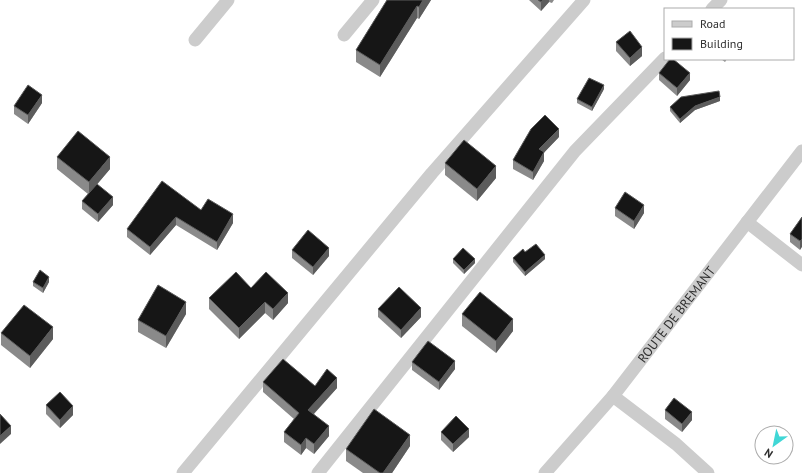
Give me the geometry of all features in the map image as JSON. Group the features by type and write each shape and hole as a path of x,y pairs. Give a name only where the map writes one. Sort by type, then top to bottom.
{"street":[{"path":"195,40 228,0"},
{"path":"344,35 373,0"},
{"path":"183,473 432,173 584,0"},
{"path":"713,8 721,0"},
{"path":"318,473 575,151 664,59"},
{"name":"ROUTE DE BREMANT","path":"545,473 613,396 802,151"},
{"path":"747,222 802,265"},
{"path":"613,396 676,444 708,473"}],"building":[{"path":"387,0 423,0 419,7 417,6 380,65 356,50"},
{"path":"630,31 642,47 630,58 616,42"},
{"path":"669,60 674,60 690,73 677,88 659,73"},
{"path":"589,78 604,85 592,107 577,99"},
{"path":"28,85 42,95 28,115 14,106"},
{"path":"719,91 720,97 695,106 680,119 670,107 681,97"},
{"path":"545,115 559,129 539,149 544,152 533,172 513,160 531,129"},
{"path":"78,131 110,157 89,182 57,157"},
{"path":"464,140 496,166 477,189 445,163"},
{"path":"162,181 201,210 208,199 233,214 217,242 176,217 150,247 127,229"},
{"path":"97,184 113,197 98,214 82,201"},
{"path":"625,192 644,205 634,221 615,208"},
{"path":"802,217 802,239 800,241 790,234"},
{"path":"308,230 329,248 313,267 292,250"},
{"path":"536,244 545,255 525,272 513,258 523,249 525,252"},
{"path":"463,248 475,259 464,270 453,259"},
{"path":"40,270 49,277 43,288 33,282"},
{"path":"236,272 251,288 266,272 288,293 273,309 265,302 239,328 209,298"},
{"path":"158,285 186,302 166,336 138,320"},
{"path":"399,287 421,308 401,330 378,309"},
{"path":"480,292 513,319 496,341 462,314"},
{"path":"24,305 53,327 30,356 1,333"},
{"path":"428,341 455,361 439,382 412,362"},
{"path":"283,359 315,386 327,369 337,378 308,410 329,426 314,444 306,438 301,445 284,432 299,413 263,382"},
{"path":"60,392 73,406 60,420 46,405"},
{"path":"674,398 692,412 682,424 665,410"},
{"path":"374,409 410,435 383,473 380,473 346,449"},
{"path":"0,414 11,426 0,436"},
{"path":"456,416 469,429 453,444 441,432"}]}
